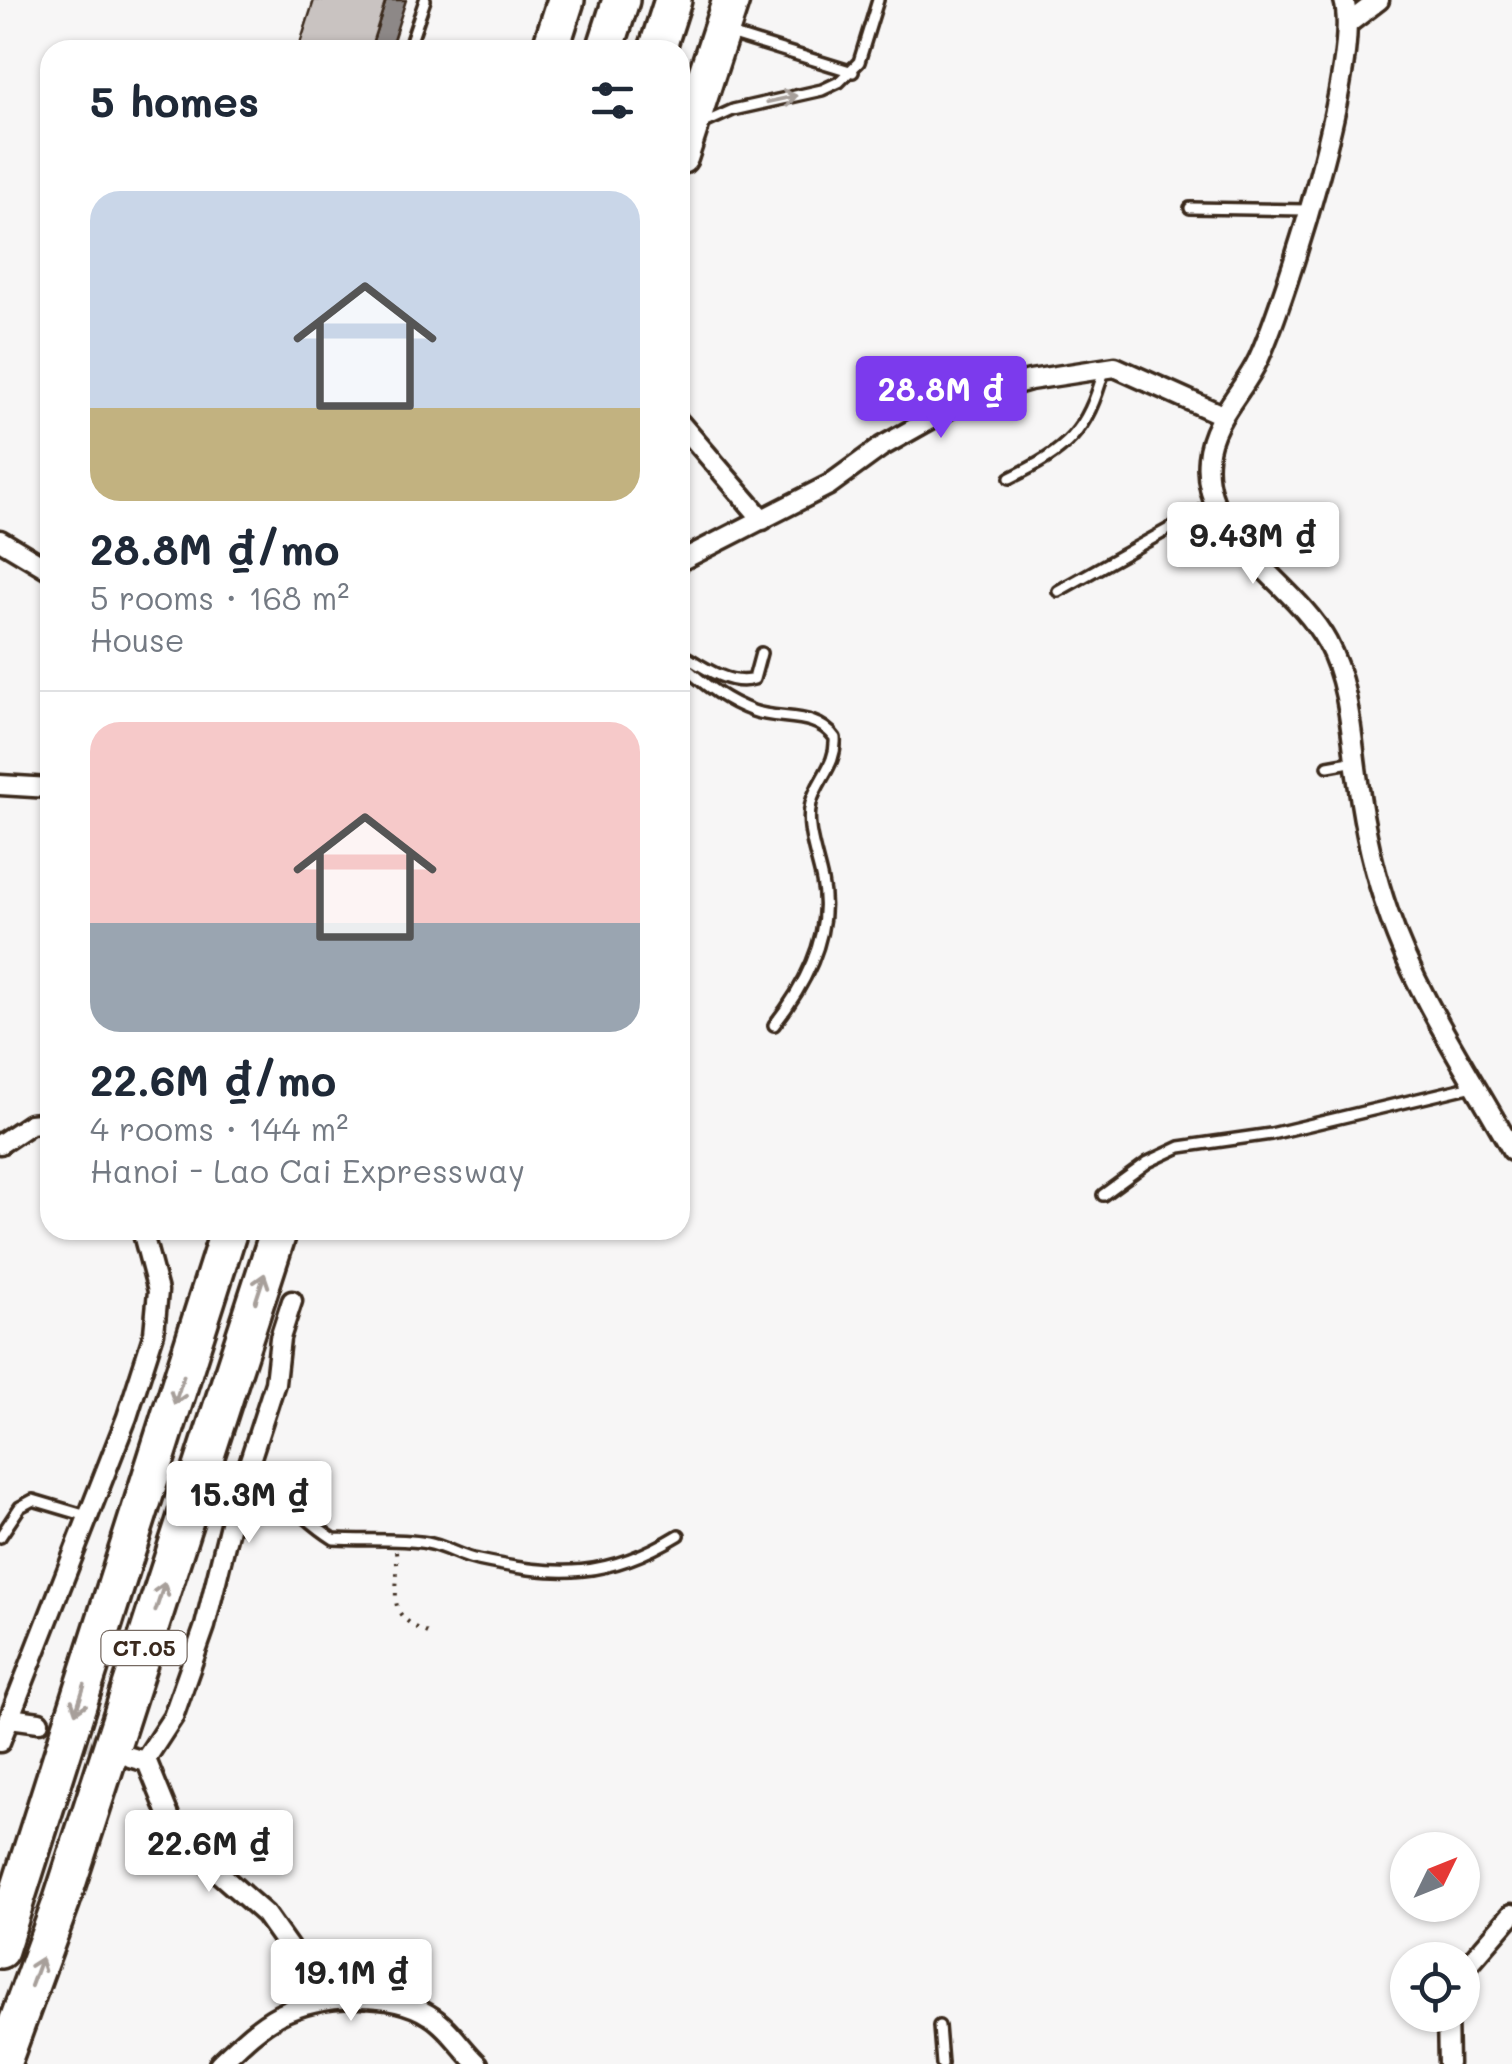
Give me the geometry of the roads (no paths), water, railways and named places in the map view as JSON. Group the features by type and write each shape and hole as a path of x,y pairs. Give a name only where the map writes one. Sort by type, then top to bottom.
{"highway":[{"path":"553,40 566,0"},
{"path":"608,40 621,0"},
{"path":"660,40 673,0"},
{"path":"690,128 726,16"},
{"name":"CT.05","path":"0,1950 227,1240"},
{"name":"CT.05","path":"2,2064 62,1900 276,1240"}],"street":[{"path":"1344,0 1349,23 1332,126 1259,357 1222,415 1208,457 1212,505 1237,538 1300,605 1329,645 1344,688 1365,824 1389,916 1512,1150"},
{"path":"1349,23 1378,0"},
{"path":"690,556 830,485 881,447 970,397 1030,380 1105,367 1129,370 1222,415"},
{"path":"690,435 763,520"},
{"path":"0,540 40,564"},
{"path":"0,785 40,787"},
{"path":"0,1144 30,1124 40,1123"},
{"path":"0,1742 128,1417 154,1333 158,1291 145,1240"},
{"path":"292,1301 280,1338 276,1383 232,1516 206,1626 173,1716 138,1759 173,1826 190,1848 265,1914 302,1965 316,2002"},
{"path":"10,1718 39,1722"},
{"path":"1480,1951 1512,1914"},
{"path":"218,2064 266,2022 316,2002 384,2000 417,2008 436,2020 478,2064"},
{"path":"1447,2032 1448,2064"}],"lane":[{"path":"411,40 425,0"},
{"path":"690,140 734,110 822,90 853,72 878,0"},
{"path":"726,16 853,72"},
{"path":"1190,208 1306,210"},
{"path":"1010,478 1056,456 1082,428 1095,405 1105,367"},
{"path":"1058,592 1212,505"},
{"path":"690,659 744,682 754,679 762,653"},
{"path":"690,671 706,685 757,713 808,720 823,726 835,738 832,763 810,804 810,830 824,899 820,938 809,973 774,1025"},
{"path":"1328,766 1356,760"},
{"path":"1103,1195 1148,1162 1180,1146 1270,1134 1476,1085"},
{"path":"0,1537 20,1508 34,1500 87,1516"},
{"path":"232,1516 265,1504 288,1503 297,1506 334,1539 425,1542 478,1560 553,1574 618,1564 679,1534"},
{"path":"939,2026 942,2064"}],"tunnel":[{"path":"39,1722 113,1751"}]}
